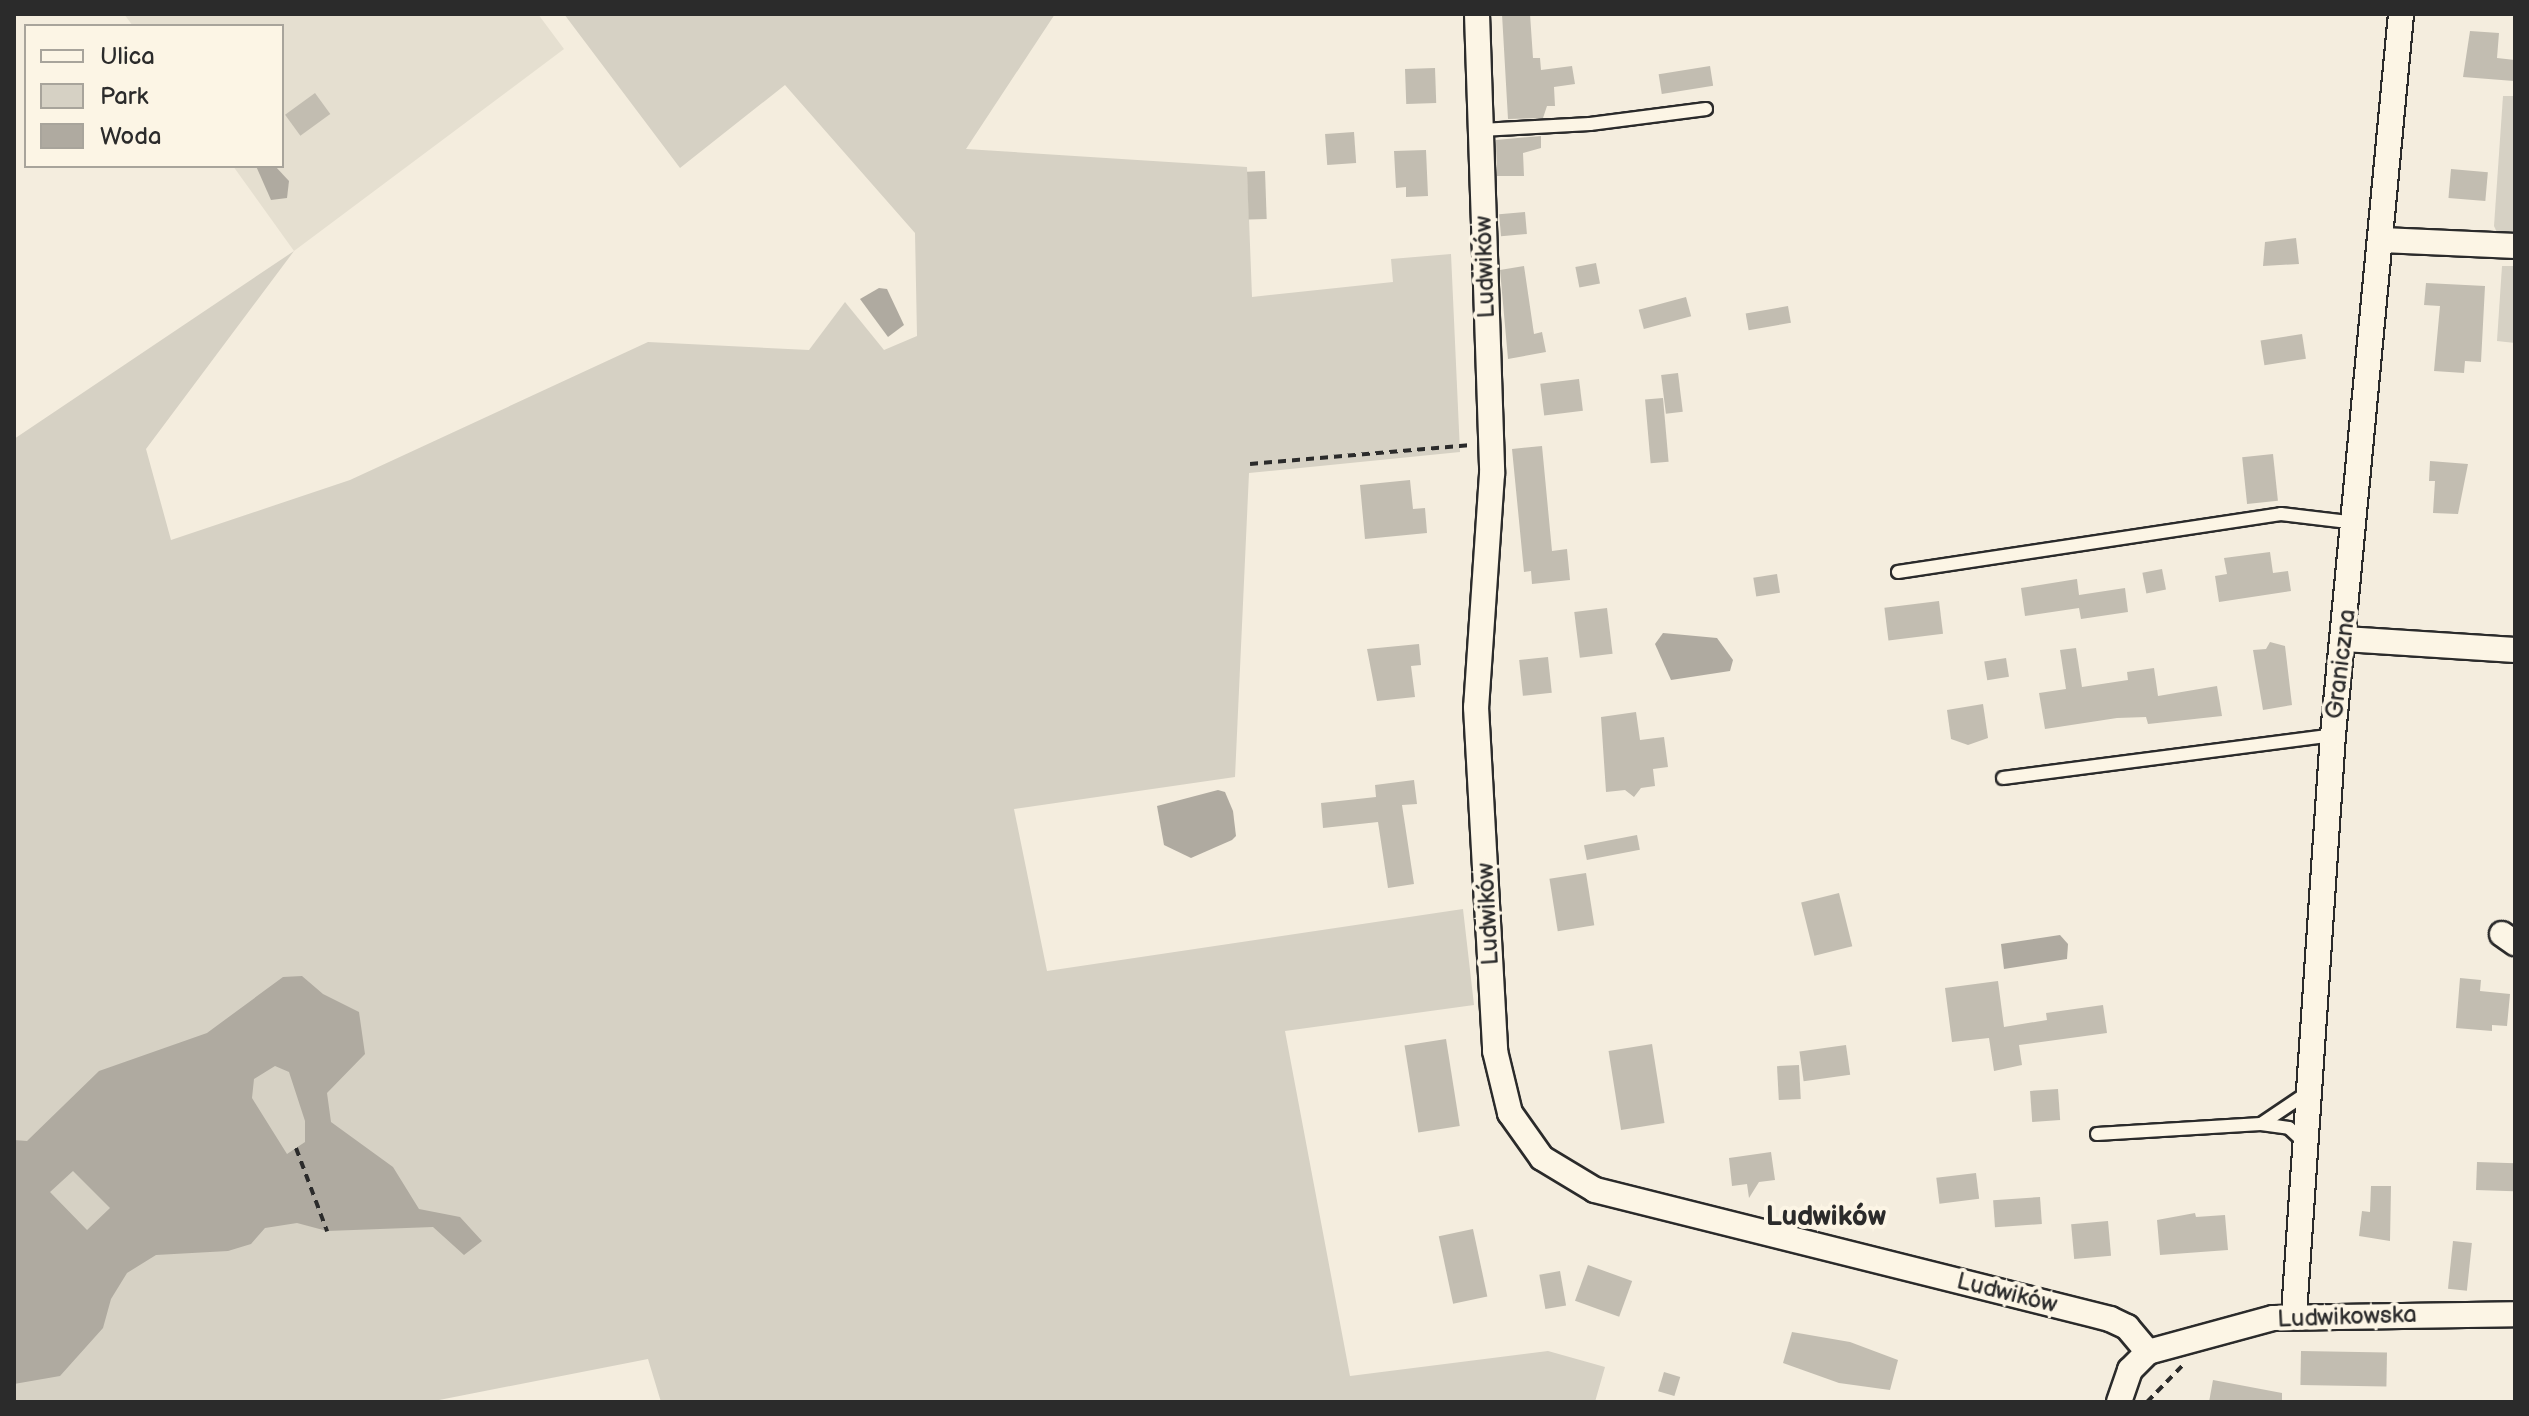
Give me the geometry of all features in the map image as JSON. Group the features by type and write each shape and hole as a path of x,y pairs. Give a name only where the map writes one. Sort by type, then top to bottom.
{"street":[{"name":"Ludwików","path":"1477,14 1491,443 1476,707 1495,1051 1505,1100 1525,1137 1542,1158 1570,1178 1618,1198 2110,1319 2127,1327 2148,1352"},
{"name":"Graniczna","path":"2294,1314 2333,735 2383,240 2401,14"},
{"path":"2383,240 2515,246"},
{"path":"2345,639 2515,650"},
{"name":"Ludwikowska","path":"2148,1352 2294,1314 2515,1314"},
{"path":"2119,1402 2130,1370 2148,1352"}],"lane":[{"path":"1481,130 1590,124 1706,109"},
{"path":"1898,572 2281,514 2356,523"},
{"path":"2003,778 2333,735"},
{"path":"2261,1124 2309,1092"},
{"path":"2097,1134 2261,1124 2289,1128 2306,1143"}],"path":[{"path":"1250,464 1491,443"},
{"path":"296,1148 327,1231"}],"shaded area":[{"path":"124,14 538,14 564,49 294,251 234,168 284,168 284,24 132,24"}],"green space":[{"path":"564,14 1055,14 966,149 1247,167 1252,297 1393,282 1391,259 1451,254 1460,452 1249,473 1235,777 1014,809 1047,971 1463,909 1474,1005 1285,1031 1350,1376 1548,1351 1605,1367 1595,1402 661,1402 648,1359 429,1402 14,1402 14,439 294,251 146,449 171,540 350,480 648,342 809,350 845,302 884,350 917,336 915,233 785,85 680,168"},
{"path":"2503,96 2515,96 2515,238 2499,237 2494,226"},
{"path":"2502,266 2515,266 2515,343 2497,341"}],"water":[{"path":"257,168 277,168 289,181 287,198 271,200"},
{"path":"879,288 887,289 904,325 888,337 860,299"},
{"path":"1663,633 1717,638 1733,660 1730,671 1671,680 1655,644"},
{"path":"1218,790 1225,792 1233,811 1236,836 1191,858 1164,845 1157,806"},
{"path":"2060,935 2068,944 2067,959 2004,969 2001,944"},
{"path":"302,976 323,994 359,1012 365,1054 327,1093 331,1122 393,1167 419,1209 460,1217 482,1241 464,1255 433,1227 327,1231 297,1223 265,1228 251,1244 228,1251 156,1255 127,1273 111,1299 103,1328 60,1376 14,1384 14,1140 27,1141 99,1071 207,1033 283,977","holes":["275,1066 289,1072 305,1121 305,1142 287,1154 252,1098 254,1079","73,1171 110,1208 87,1230 50,1192"]}],"building":[{"path":"1502,14 1530,14 1533,58 1540,58 1541,70 1572,66 1575,84 1554,87 1555,106 1547,106 1543,118 1508,119"},
{"path":"2470,31 2499,33 2497,58 2515,60 2514,81 2463,77"},
{"path":"1710,66 1713,86 1662,94 1659,74"},
{"path":"1435,68 1436,103 1406,104 1405,69"},
{"path":"315,93 330,114 300,136 285,115"},
{"path":"1354,132 1356,163 1327,165 1325,134"},
{"path":"1541,136 1541,148 1523,153 1524,176 1497,176 1496,140"},
{"path":"1426,150 1428,196 1406,197 1406,187 1396,188 1394,151"},
{"path":"2451,169 2488,172 2485,201 2448,198"},
{"path":"1265,171 1267,219 1249,220 1247,172"},
{"path":"1525,212 1527,234 1501,236 1499,214"},
{"path":"2296,238 2299,264 2263,266 2265,242"},
{"path":"1596,263 1600,284 1579,288 1575,267"},
{"path":"1524,266 1534,334 1542,332 1546,352 1508,359 1500,270"},
{"path":"2426,283 2485,286 2481,362 2465,361 2464,373 2434,371 2440,306 2424,305"},
{"path":"1686,297 1691,316 1644,329 1639,310"},
{"path":"1788,306 1791,323 1749,330 1746,313"},
{"path":"2302,334 2306,359 2264,365 2261,341"},
{"path":"1678,373 1683,412 1666,414 1661,375"},
{"path":"1579,379 1583,411 1544,416 1540,384"},
{"path":"1663,398 1669,462 1651,463 1645,400"},
{"path":"1542,446 1552,551 1567,549 1570,580 1532,584 1531,571 1524,572 1512,449"},
{"path":"2273,454 2278,501 2247,504 2242,457"},
{"path":"2430,461 2468,464 2458,514 2433,513 2435,481 2429,481"},
{"path":"1410,480 1413,509 1425,508 1427,533 1365,539 1360,485"},
{"path":"2270,552 2273,573 2288,571 2291,591 2219,602 2215,576 2227,574 2224,558"},
{"path":"2162,569 2166,590 2146,593 2142,573"},
{"path":"1777,574 1780,593 1756,597 1753,578"},
{"path":"2077,579 2079,595 2125,588 2128,612 2081,619 2079,608 2025,616 2021,588"},
{"path":"1939,601 1943,634 1888,640 1884,608"},
{"path":"1607,608 1613,654 1580,658 1574,612"},
{"path":"2270,642 2285,646 2292,705 2263,710 2253,650 2266,649"},
{"path":"1419,644 1421,665 1411,666 1415,697 1377,701 1367,649"},
{"path":"2076,648 2082,687 2128,680 2127,672 2154,668 2158,696 2217,686 2222,716 2148,724 2146,717 2117,718 2045,729 2039,693 2066,689 2060,650"},
{"path":"1548,657 1552,693 1523,696 1519,660"},
{"path":"2006,658 2009,677 1987,680 1984,661"},
{"path":"1983,704 1988,738 1968,745 1951,739 1947,710"},
{"path":"1636,712 1640,740 1664,737 1668,767 1653,769 1655,786 1641,788 1634,797 1625,790 1606,792 1601,717"},
{"path":"1414,780 1417,804 1402,805 1414,884 1388,888 1378,822 1323,828 1321,803 1376,797 1375,785"},
{"path":"1637,835 1640,850 1587,860 1584,845"},
{"path":"1586,873 1594,925 1558,931 1549,879"},
{"path":"1839,893 1852,946 1814,956 1801,902"},
{"path":"2460,978 2481,980 2480,991 2510,994 2507,1026 2492,1025 2492,1031 2456,1028"},
{"path":"1998,981 2004,1027 2047,1020 2046,1013 2103,1005 2107,1033 2019,1045 2022,1065 1994,1071 1989,1038 1952,1042 1945,988"},
{"path":"1446,1039 1460,1126 1418,1132 1405,1046"},
{"path":"1652,1044 1665,1123 1621,1130 1609,1051"},
{"path":"1846,1045 1850,1075 1804,1081 1799,1052"},
{"path":"1799,1065 1801,1099 1779,1100 1777,1066"},
{"path":"2058,1089 2060,1120 2032,1122 2030,1091"},
{"path":"1771,1152 1775,1180 1759,1182 1749,1198 1747,1184 1732,1186 1729,1158"},
{"path":"2477,1162 2515,1163 2514,1191 2476,1190"},
{"path":"1976,1173 1979,1199 1939,1204 1936,1178"},
{"path":"2371,1186 2391,1186 2390,1241 2359,1236 2362,1211 2370,1212"},
{"path":"2040,1197 2042,1224 1995,1227 1993,1200"},
{"path":"2195,1213 2196,1217 2225,1215 2228,1250 2160,1255 2157,1220"},
{"path":"2108,1221 2111,1256 2074,1259 2071,1224"},
{"path":"1473,1229 1487,1296 1453,1304 1439,1236"},
{"path":"2453,1241 2472,1243 2467,1291 2448,1289"},
{"path":"1588,1265 1632,1281 1619,1317 1575,1301"},
{"path":"1560,1271 1566,1305 1545,1309 1539,1275"},
{"path":"1792,1332 1850,1342 1898,1360 1890,1390 1839,1383 1783,1363"},
{"path":"2301,1351 2387,1353 2386,1386 2300,1385"},
{"path":"1664,1372 1680,1377 1674,1396 1658,1391"},
{"path":"2213,1380 2282,1393 2282,1402 2209,1402"}],"district":[{"name":"Ludwików","path":"1826,1217"}]}
